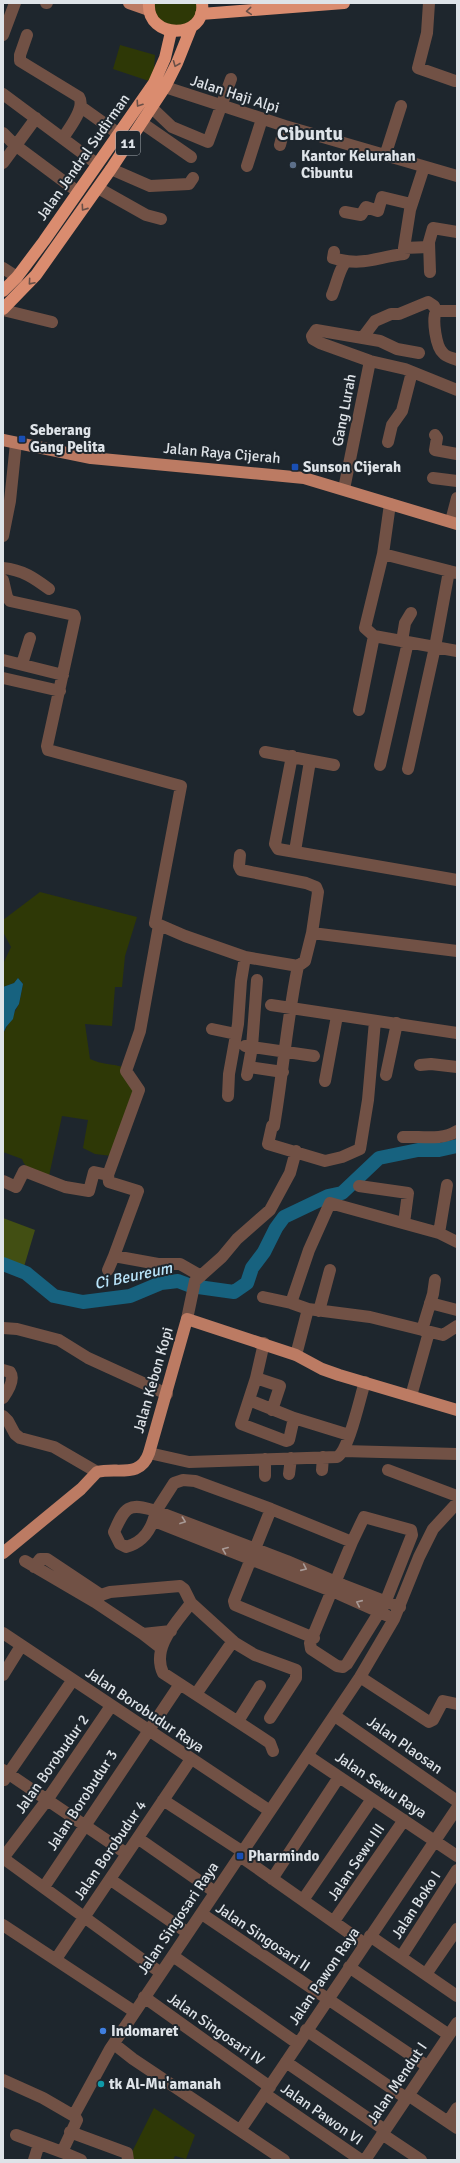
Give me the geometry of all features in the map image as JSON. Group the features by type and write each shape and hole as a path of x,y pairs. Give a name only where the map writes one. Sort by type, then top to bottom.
{"highway":[{"name":"11","path":"191,28 202,9 344,3"},
{"path":"149,6 155,22 171,32 183,31 191,28"},
{"name":"Jalan Jendral Sudirman","path":"3,309 30,283 54,251 142,123 165,87 177,63 191,28"},
{"name":"Jalan Jendral Sudirman","path":"3,291 17,277 44,242 119,134 159,73 165,58 171,32"},
{"path":"44,242 54,251"}],"main road":[{"path":"129,3 149,6"},
{"name":"Jalan Raya Cijerah","path":"3,440 91,458 286,475 344,489 454,523"},
{"name":"Jalan Kebon Kopi","path":"97,1472 135,1470 144,1462 149,1453 167,1394 175,1359 187,1319 264,1343 296,1355 322,1369 457,1410"},
{"path":"3,1553 81,1490 97,1472"}],"street":[{"path":"3,35 15,3"},
{"path":"429,3 427,33 418,68 455,81"},
{"path":"27,35 20,55 20,61 79,96 81,107 63,138"},
{"path":"152,108 163,121 172,127 208,142 231,79"},
{"name":"Jalan Haji Alpi","path":"165,87 285,126 457,176"},
{"path":"3,109 5,96 97,164"},
{"path":"385,156 401,106"},
{"path":"81,107 119,134"},
{"path":"3,162 36,118"},
{"path":"247,166 265,119"},
{"path":"142,123 191,158"},
{"path":"280,145 285,126"},
{"path":"3,133 15,145 78,192"},
{"path":"334,252 333,258 346,262 369,262 404,254 411,204 424,167"},
{"path":"110,169 154,186 189,184 193,178"},
{"path":"98,188 146,215 161,219"},
{"path":"345,212 360,216 366,207 378,211 382,197 411,204"},
{"path":"430,272 429,246 433,228 457,232"},
{"path":"404,248 429,246"},
{"path":"332,295 340,278 341,270 346,262"},
{"path":"3,268 17,277"},
{"path":"363,337 372,323 391,314 399,314 428,302 434,306 436,311 434,324 439,347 442,353 457,360"},
{"path":"3,309 52,322"},
{"path":"436,311 457,311"},
{"path":"418,353 397,349 380,341 363,337 316,330 312,336 313,339 370,361 412,372 457,390"},
{"name":"Gang Lurah","path":"344,489 370,361"},
{"path":"388,442 392,425 402,411 412,372"},
{"path":"435,435 437,438 435,450 457,454"},
{"path":"3,536 10,500 16,443"},
{"path":"433,478 457,481"},
{"path":"454,523 457,498"},
{"path":"390,504 383,554 365,628 374,636 457,651"},
{"path":"383,554 453,572 408,769"},
{"path":"3,568 17,569 27,573 49,589"},
{"path":"5,592 14,603 74,617 60,691 47,746 48,750 181,786 155,923 245,957 298,966"},
{"path":"380,765 405,642 405,623 411,613"},
{"path":"359,710 374,636"},
{"path":"22,664 30,638"},
{"path":"3,660 63,675"},
{"path":"3,678 60,691"},
{"path":"266,752 334,765"},
{"path":"292,756 290,775 276,844 278,849 457,880"},
{"path":"295,852 306,777 310,760"},
{"path":"290,775 306,777"},
{"path":"240,856 239,866 241,870 306,883 316,887 318,892 312,933 305,961 298,966 290,1008 283,1072 274,1125 272,1126 268,1144 325,1160 342,1157 360,1149 368,1100 375,1021"},
{"path":"108,1270 138,1191 110,1182 108,1175 139,1090 126,1071 140,1031 159,925"},
{"path":"312,933 457,951"},
{"path":"228,1096 229,1074 235,1039 245,957"},
{"path":"257,980 252,1047 248,1071 283,1072"},
{"path":"272,1005 457,1025"},
{"path":"342,1013 375,1021 457,1033"},
{"path":"325,1081 342,1013"},
{"path":"386,1075 397,1024"},
{"path":"212,1029 252,1047 314,1056"},
{"path":"420,1065 431,1064 457,1067"},
{"path":"403,1137 442,1136 451,1135 457,1131"},
{"path":"187,1319 196,1282 222,1257 237,1239 270,1210 290,1173 296,1151"},
{"path":"3,1181 16,1187 24,1170 65,1187 89,1191 94,1172 108,1175"},
{"path":"439,1233 446,1185"},
{"path":"359,1186 408,1193 404,1223"},
{"path":"291,1303 310,1250 330,1203 439,1233 457,1242"},
{"path":"114,1256 158,1264 180,1264 196,1282"},
{"path":"296,1355 330,1270"},
{"path":"411,1396 435,1280"},
{"path":"264,1297 313,1310 370,1317 443,1335 457,1326"},
{"path":"430,1303 457,1310"},
{"path":"3,1328 16,1328 59,1340 88,1358 167,1394"},
{"path":"264,1343 256,1378 240,1422 243,1427 286,1442 289,1440 294,1418"},
{"path":"3,1370 10,1372 12,1375 12,1381 3,1398"},
{"path":"256,1378 280,1386 272,1410"},
{"path":"149,1453 189,1462 337,1457 343,1452 350,1435 364,1382"},
{"path":"249,1400 294,1418 350,1435"},
{"path":"3,1416 8,1421 15,1434 20,1438 54,1447 97,1472"},
{"path":"343,1452 457,1454"},
{"path":"322,1470 323,1457"},
{"path":"289,1474 291,1458"},
{"path":"265,1459 265,1476"},
{"path":"388,1470 457,1496"},
{"path":"155,1516 174,1483 189,1480 272,1509 352,1542"},
{"name":"Jalan Singosari Raya","path":"70,2132 77,2120 74,2116 114,2044 144,1997 202,1914 215,1892 360,1677 400,1607 419,1557 433,1529 457,1503"},
{"path":"272,1509 234,1601 235,1605 314,1638"},
{"path":"155,1516 255,1548 338,1588 383,1607 400,1607"},
{"path":"155,1516 250,1560 338,1588"},
{"path":"364,1518 411,1530 412,1535 383,1607 347,1664 343,1667 337,1666 311,1649 310,1643 314,1638 338,1588 352,1542 364,1518"},
{"path":"29,1564 65,1578 98,1599 161,1648"},
{"path":"98,1599 110,1592 174,1585 184,1589 191,1603 233,1641 251,1652 296,1670 296,1678 270,1718"},
{"path":"191,1603 171,1630 161,1648 159,1662 163,1673 270,1743 273,1750"},
{"path":"383,1607 394,1619"},
{"path":"143,1634 171,1630"},
{"name":"Jalan Borobudur Raya","path":"3,1633 72,1681 270,1811"},
{"path":"196,1694 233,1641"},
{"path":"3,1675 21,1646"},
{"path":"360,1677 429,1722 433,1720 443,1701 457,1704"},
{"path":"72,1681 5,1775 47,1800 127,1854"},
{"name":"Jalan Borobudur 3","path":"44,1887 84,1825 182,1685"},
{"path":"238,1721 260,1686"},
{"name":"Jalan Borobudur 2","path":"3,1858 47,1800 111,1706"},
{"name":"Jalan Plaosan","path":"335,1716 457,1807"},
{"name":"Jalan Sewu Raya","path":"308,1756 457,1856"},
{"name":"Jalan Borobudur 4","path":"56,1959 84,1916 139,1839 191,1759"},
{"path":"272,1878 339,1777"},
{"path":"303,1900 372,1799"},
{"path":"164,1800 334,1921 401,1956 457,1995"},
{"name":"Jalan Pawon Raya","path":"241,2129 297,2043 435,1842 457,1807"},
{"name":"Jalan Sewu III","path":"334,1921 404,1820"},
{"path":"139,1839 215,1892"},
{"path":"3,1858 161,1973"},
{"name":"Jalan Boko I","path":"401,1956 457,1870"},
{"path":"111,1880 188,1933"},
{"name":"Jalan Singosari II","path":"202,1914 427,2066"},
{"path":"3,1925 134,2012"},
{"path":"426,1974 457,1929"},
{"path":"173,1956 297,2043"},
{"path":"349,1967 449,2035"},
{"name":"Jalan Singosari IV","path":"144,1997 267,2090"},
{"name":"Jalan Mendut I","path":"365,2160 457,2023"},
{"path":"306,2030 452,2125 457,2108"},
{"path":"114,2044 134,2059 241,2129 284,2160"},
{"path":"286,2062 421,2160"},
{"path":"3,2080 42,2098 74,2116"},
{"name":"Jalan Pawon VI","path":"267,2090 361,2160"},
{"path":"62,2152 70,2132 126,2152 128,2160"},
{"path":"16,2135 81,2160"},
{"path":"34,2160 39,2144"}],"green space":[{"path":"153,3 200,3 198,15 179,29 157,19"},
{"path":"120,45 155,55 154,71 149,81 113,69"},
{"path":"40,892 137,917 125,956 122,987 115,987 112,1026 85,1024 90,1059 123,1067 134,1076 140,1085 112,1156 95,1154 83,1148 88,1120 62,1116 49,1176 29,1169 22,1159 3,1152 3,1034 19,1004 23,984 18,978 14,983 3,987 3,964 11,947 3,932 3,920"},
{"path":"3,1218 35,1230 23,1270 3,1267"},
{"path":"154,2108 195,2135 186,2159 175,2156 173,2160 133,2159 132,2152"}],"water":[{"path":"18,978 23,984 19,1004 15,1010 13,1019 6,1027 3,1034 3,987 14,983"}],"waterway":[{"name":"Ci Beureum","path":"3,1264 26,1273 54,1296 83,1302 130,1296 161,1283 178,1281 191,1286 234,1292 247,1283 252,1268 264,1252 276,1228 284,1217 328,1196 342,1193 379,1158 418,1150 439,1150 457,1146"}],"place":[{"name":"Kantor Kelurahan Cibuntu","path":"293,165"},
{"name":"Seberang Gang Pelita","path":"22,439"},
{"name":"Sunson Cijerah","path":"295,467"},
{"name":"Pharmindo","path":"240,1856"},
{"name":"Indomaret","path":"103,2031"},
{"name":"tk Al-Mu'amanah","path":"101,2084"}],"district":[{"name":"Cibuntu","path":"310,133"}]}
